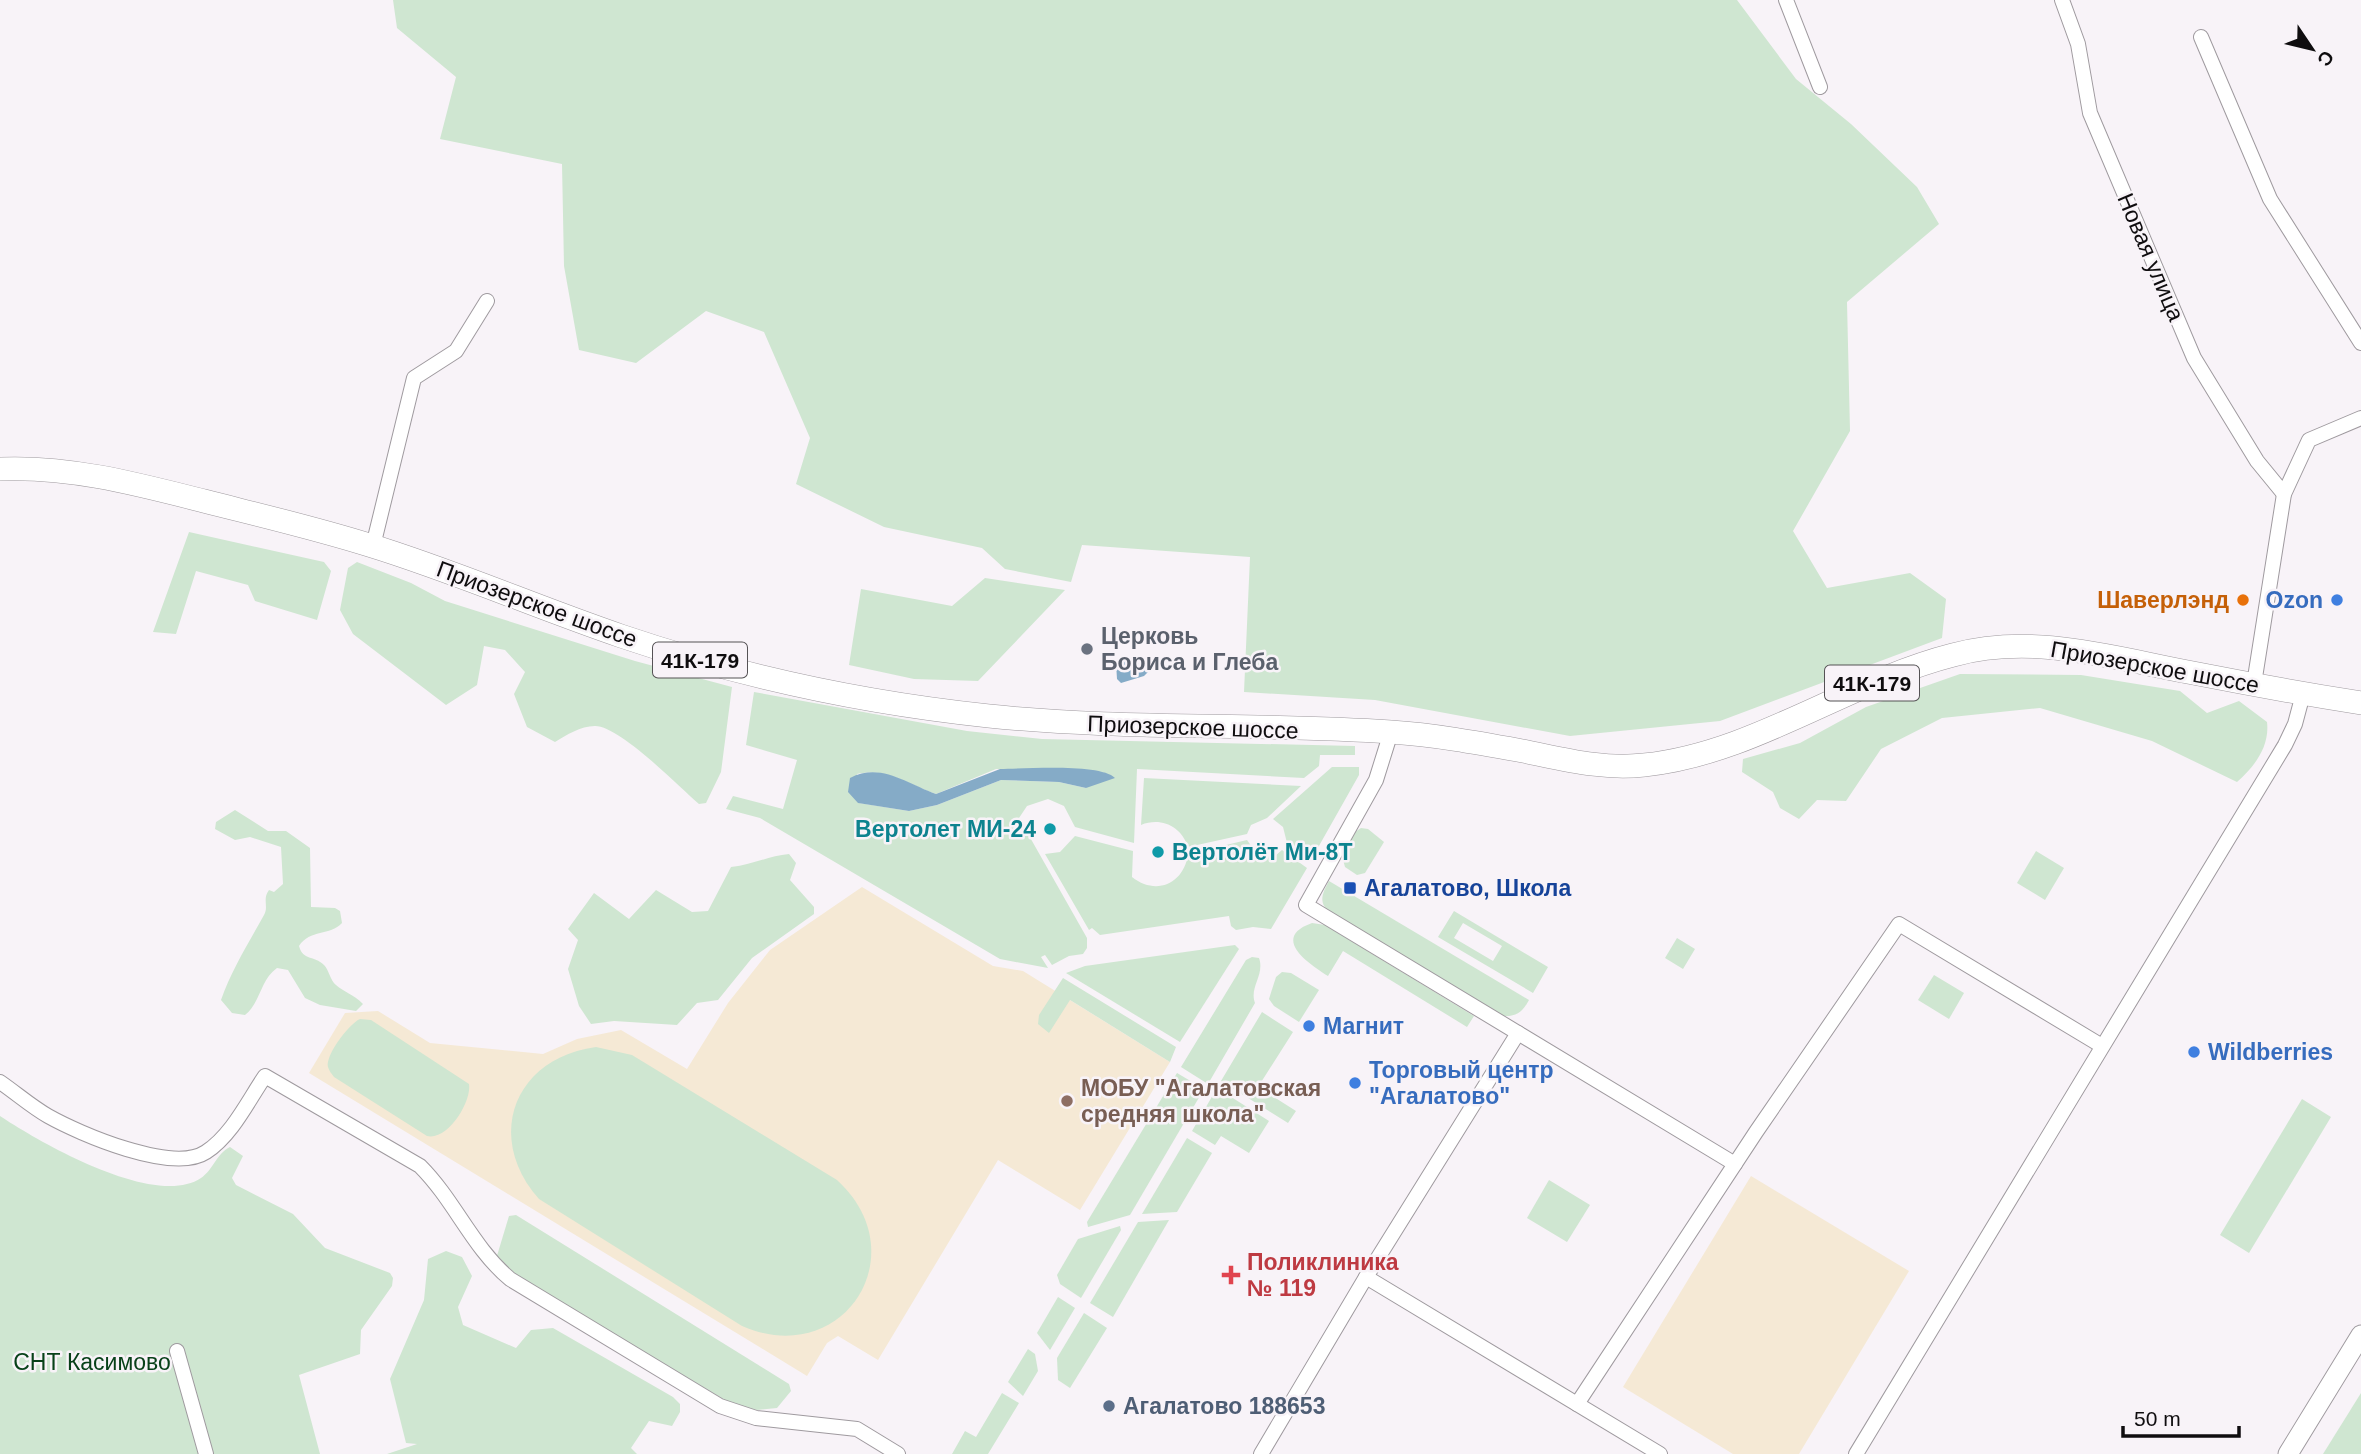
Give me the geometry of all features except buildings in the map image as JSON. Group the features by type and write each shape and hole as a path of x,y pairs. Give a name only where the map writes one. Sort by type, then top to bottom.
{"main road":[{"name":"Приозерское шоссе","path":"14,469 117,480 373,546 682,656 852,695 991,716 1108,726 1391,732 1451,738 1567,761 1644,765 1738,741 1887,677 1957,653 2025,646 2099,653 2361,703"},
{"path":"2288,1454 2361,1335"}],"street":[{"path":"1786,0 1820,87"},
{"name":"Новая улица","path":"2062,0 2078,44 2090,113 2194,358 2257,461 2284,494"},
{"path":"2201,37 2270,199 2361,343"},
{"path":"373,546 414,378 456,351 487,301"},
{"path":"2254,684 2284,494 2309,440 2361,418"},
{"path":"1856,1454 2285,745 2295,724 2303,694"},
{"path":"1391,732 1376,780 1306,905 1735,1164"},
{"path":"1577,1404 1735,1164 1899,924 2102,1046"},
{"path":"1261,1454 1366,1277 1518,1033"},
{"path":"0,1082 49,1116 82,1131 147,1154 182,1159 205,1153 225,1136 265,1076 420,1166 439,1184 489,1261 510,1279 720,1406 756,1418 857,1429 898,1454"},
{"path":"1366,1277 1660,1454"},
{"path":"177,1351 206,1454"}],"shaded area":[{"path":"862,887 993,966 1023,971 1170,1062 1080,1210 998,1160 878,1360 838,1336 827,1343 807,1376 309,1073 345,1013 378,1011 430,1043 543,1054 577,1039 621,1030 687,1069 728,1003 770,950"},
{"path":"1751,1176 1909,1271 1799,1454 1733,1454 1623,1387"}],"green space":[{"path":"393,0 1737,0 1796,79 1851,124 1917,187 1939,224 1847,302 1850,431 1793,531 1827,588 1910,573 1946,599 1942,638 1720,721 1570,736 1375,700 1244,692 1250,557 1082,545 1071,582 1005,569 982,548 884,527 796,484 810,438 764,332 706,311 636,363 579,350 564,266 562,164 440,139 456,77 397,28"},
{"path":"189,532 324,562 331,571 317,620 255,601 248,585 196,571 176,634 153,632"},
{"path":"357,562 411,583 445,601 635,661 732,687 721,772 706,803 699,804 633,746 606,729 595,726 584,728 555,742 527,727 514,694 525,672 505,650 484,646 477,685 446,705 353,634 340,610 348,568"},
{"path":"985,578 1065,590 978,681 914,679 849,665 861,589 952,606"},
{"path":"1960,674 2081,675 2180,691 2207,713 2239,701 2267,722 2266,740 2255,763 2237,782 2152,741 2040,708 1942,718 1881,749 1846,801 1817,800 1799,819 1780,808 1773,792 1742,772 1743,759 1800,743 1866,707"},
{"path":"754,692 967,731 1042,739 1355,746 1355,755 1320,755 1319,766 1304,778 1137,769 1134,843 1075,827 1064,806 1048,799 1027,806 1019,818 1087,938 1087,948 1083,954 1069,956 1052,965 1045,955 1041,957 1048,968 1000,959 760,818 726,809 733,796 783,809 797,760 746,745","holes":["996,769 1104,772 1086,788 1059,782 1001,780 937,805 909,811 859,803 857,774 867,772 887,775 936,794"]},
{"path":"1332,767 1359,767 1359,775 1311,860 1287,843 1283,827 1273,819"},
{"path":"1144,778 1301,786 1267,818 1251,825 1247,834 1188,847 1181,834 1169,825 1156,822 1141,825"},
{"path":"235,810 268,831 286,831 310,848 311,907 335,908 340,911 342,923 332,930 309,937 299,946 303,954 324,965 336,985 363,1004 356,1011 320,1005 305,998 288,970 277,968 271,973 245,1015 232,1013 221,1000 235,967 265,912 267,893 269,890 274,892 283,884 281,847 250,837 235,840 215,829 216,822"},
{"path":"1361,828 1368,829 1384,842 1365,873 1357,875 1345,867 1342,856 1355,832"},
{"path":"1075,836 1133,851 1132,877 1150,886 1168,884 1175,879 1181,873 1188,854 1247,840 1259,857 1275,856 1282,850 1307,868 1271,929 1253,927 1236,930 1231,926 1229,916 1100,935 1092,928 1089,930 1045,854 1060,852"},
{"path":"2036,851 2064,868 2045,900 2017,883"},
{"path":"789,854 796,863 790,880 814,907 814,914 752,958 718,1000 697,1003 677,1025 614,1021 591,1024 579,1006 568,969 578,940 568,929 594,893 629,919 656,890 692,912 708,911 731,867"},
{"path":"1329,881 1529,1000 1527,1004 1516,1014 1503,1016 1330,913 1322,898"},
{"path":"1454,911 1548,967 1533,993 1438,937","holes":["1463,923 1502,946 1493,961 1454,938"]},
{"path":"1312,923 1325,925 1474,1016 1467,1027 1343,951 1328,976 1304,958 1294,943 1294,936 1300,929"},
{"path":"1677,938 1695,949 1683,969 1665,958"},
{"path":"1235,945 1239,949 1180,1042 1066,973 1085,966"},
{"path":"1259,958 1260,964 1254,992 1255,1003 1208,1084 1181,1067 1246,960"},
{"path":"1282,972 1291,973 1319,990 1299,1022 1274,1006 1269,999 1276,977"},
{"path":"1934,975 1964,993 1949,1019 1918,1000"},
{"path":"1063,978 1176,1047 1170,1062 1070,1000 1049,1033 1038,1024 1039,1015"},
{"path":"1262,1012 1293,1032 1258,1087 1296,1111 1288,1123 1221,1081"},
{"path":"360,1019 371,1020 469,1084 463,1109 443,1132 427,1136 331,1074 328,1067 330,1055 350,1026"},
{"path":"596,1047 632,1055 837,1180 860,1209 871,1240 869,1270 858,1297 838,1319 811,1332 778,1335 742,1326 539,1199 522,1175 513,1151 511,1127 516,1104 527,1084 545,1067 568,1054"},
{"path":"1177,1073 1204,1089 1130,1215 1088,1227 1087,1222"},
{"path":"1217,1088 1269,1121 1249,1153 1221,1136 1215,1145 1192,1131"},
{"path":"2302,1099 2331,1117 2249,1253 2220,1235"},
{"name":"СНТ Касимово","path":"0,1116 41,1141 98,1168 127,1179 156,1185 181,1185 201,1178 230,1147 243,1156 232,1178 236,1185 293,1214 325,1248 390,1273 393,1278 392,1286 361,1330 360,1354 299,1375 320,1454 0,1454"},
{"path":"1187,1138 1212,1153 1177,1212 1142,1214"},
{"path":"1549,1180 1590,1205 1567,1242 1527,1218"},
{"path":"516,1215 789,1384 791,1391 777,1408 757,1410 733,1405 512,1273 496,1259 509,1216"},
{"path":"1169,1220 1113,1317 1090,1303 1138,1222"},
{"path":"1120,1226 1121,1230 1081,1298 1060,1284 1057,1275 1078,1239"},
{"path":"446,1251 462,1257 472,1276 458,1307 463,1325 516,1348 531,1330 553,1328 673,1397 680,1404 680,1412 672,1426 649,1421 631,1448 637,1454 387,1454 417,1444 406,1443 390,1379 424,1300 428,1259"},
{"path":"1058,1297 1075,1308 1050,1350 1037,1333"},
{"path":"1084,1313 1107,1328 1070,1388 1058,1380 1057,1358"},
{"path":"1028,1349 1035,1354 1038,1371 1023,1396 1008,1382"},
{"path":"1002,1393 1019,1403 988,1454 952,1454 965,1431 976,1437"},
{"path":"2361,1393 2361,1454 2323,1454"}],"water":[{"path":"1121,656 1130,662 1147,661 1152,668 1144,676 1121,683 1117,679 1116,663"},
{"path":"1000,769 1094,770 1115,778 1086,788 1059,782 1001,780 937,805 909,811 858,803 848,792 850,778 872,772 894,776 936,794"}],"place":[{"name":"Шаверлэнд","path":"2243,600"},
{"name":"Ozon","path":"2337,600"},
{"name":"Церковь Бориса и Глеба","path":"1087,649"},
{"name":"Вертолет МИ-24","path":"1050,829"},
{"name":"Вертолёт Ми-8Т","path":"1158,852"},
{"name":"Агалатово, Школа","path":"1350,888"},
{"name":"Магнит","path":"1309,1026"},
{"name":"Wildberries","path":"2194,1052"},
{"name":"Торговый центр \"Агалатово\"","path":"1355,1083"},
{"name":"МОБУ \"Агалатовская средняя школа\"","path":"1067,1101"},
{"name":"Поликлиника № 119","path":"1231,1275"},
{"name":"Агалатово 188653","path":"1109,1406"}]}
